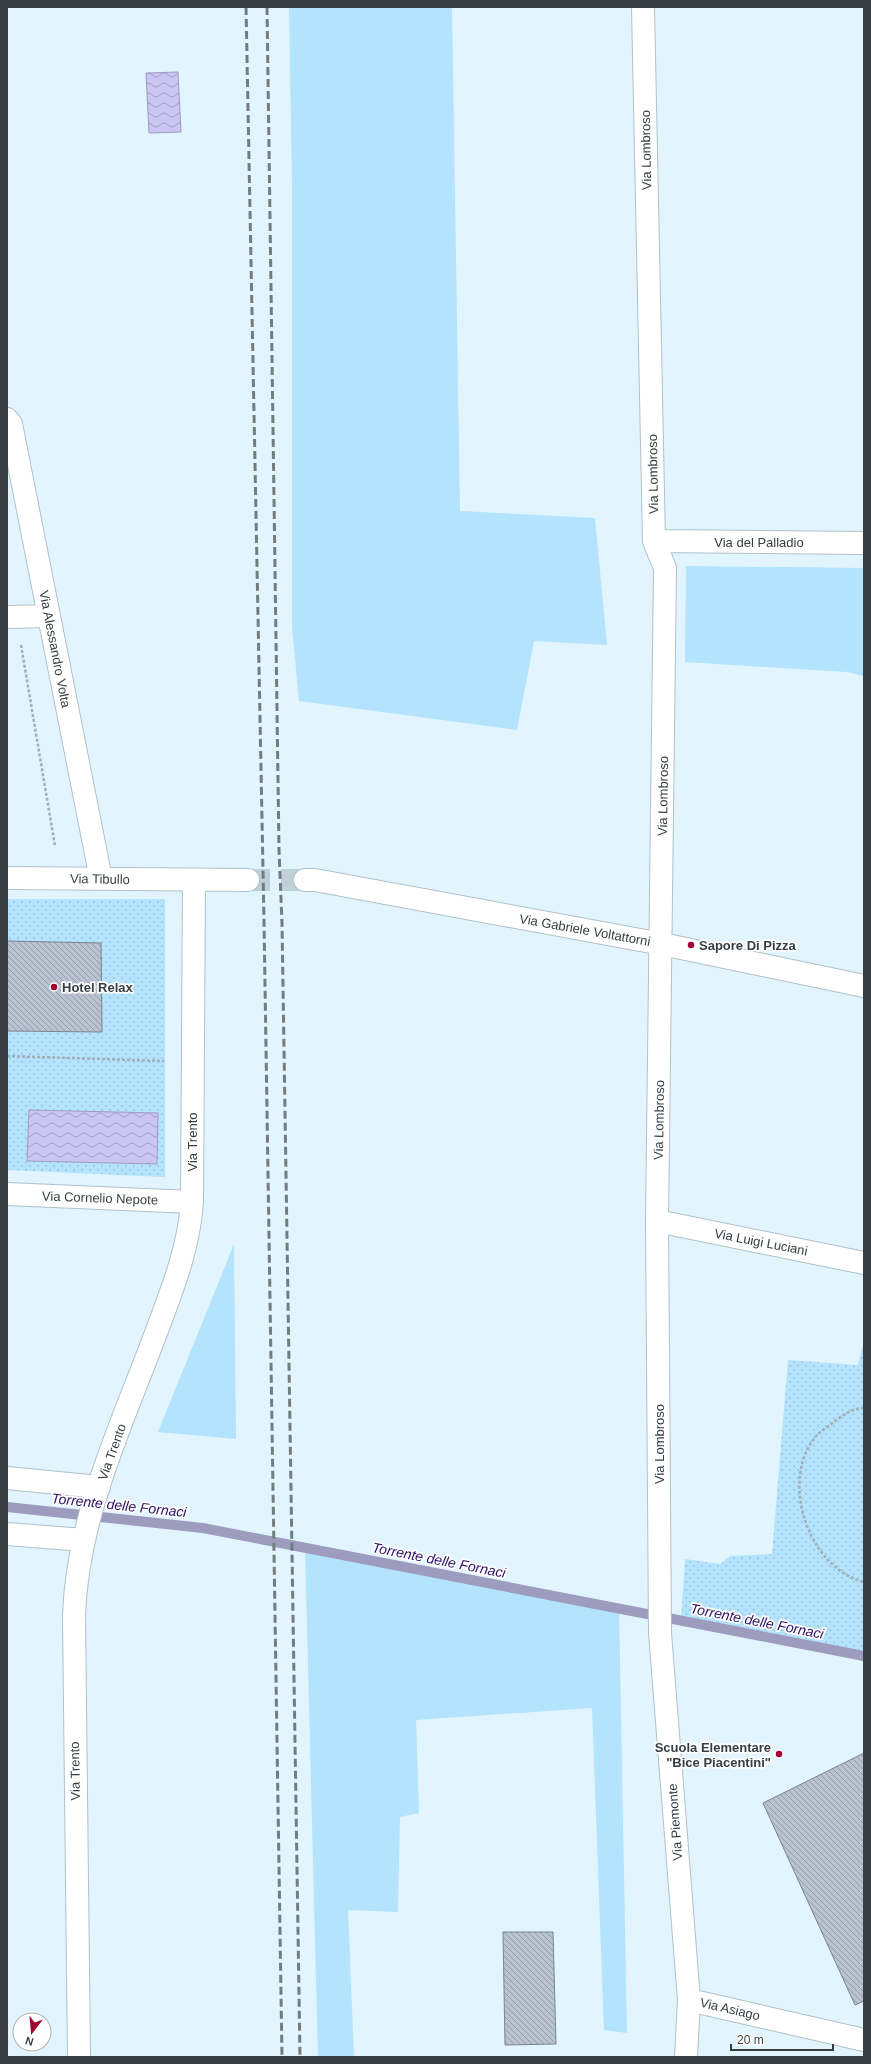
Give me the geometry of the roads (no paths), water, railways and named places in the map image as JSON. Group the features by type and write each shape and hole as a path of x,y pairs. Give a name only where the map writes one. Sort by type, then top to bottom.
{"street":[{"name":"Via Lombroso","path":"643,7 654,541 665,568 662,944 657,1221 660,1587"},
{"name":"Via Alessandro Volta","path":"7,419 11,424 101,879"},
{"name":"Via del Palladio","path":"654,541 864,543"},
{"path":"7,617 48,616"},
{"name":"Via Tibullo","path":"7,878 194,880"},
{"path":"194,880 248,880"},
{"name":"Via Trento","path":"79,2057 74,1616 76,1579 84,1540 99,1487 178,1276 187,1243 192,1202 194,880"},
{"name":"Via Gabriele Voltattorni","path":"304,880 315,880 662,944 864,986"},
{"name":"Via Cornelio Nepote","path":"7,1194 192,1202"},
{"name":"Via Luigi Luciani","path":"657,1221 864,1263"},
{"path":"7,1478 99,1487"},
{"path":"7,1534 84,1540"},
{"name":"Via Piemonte","path":"660,1587 660,1633 689,2000 686,2057"},
{"name":"Via Asiago","path":"689,2000 864,2040"}],"water":[{"path":"178,72 181,132 149,133 146,73"},
{"path":"29,1110 158,1113 157,1164 27,1161"}],"waterway":[{"name":"Torrente delle Fornaci","path":"7,1507 203,1528 864,1656"}],"tunnel":[{"path":"248,880 305,880"}],"railway":[{"path":"246,7 264,921 282,2057"},
{"path":"267,7 279,850 282,923 300,2057"}],"place":[{"name":"Sapore Di Pizza","path":"691,945"},
{"name":"Hotel Relax","path":"54,987"},
{"name":"Scuola Elementare \"Bice Piacentini\"","path":"779,1754"}]}
